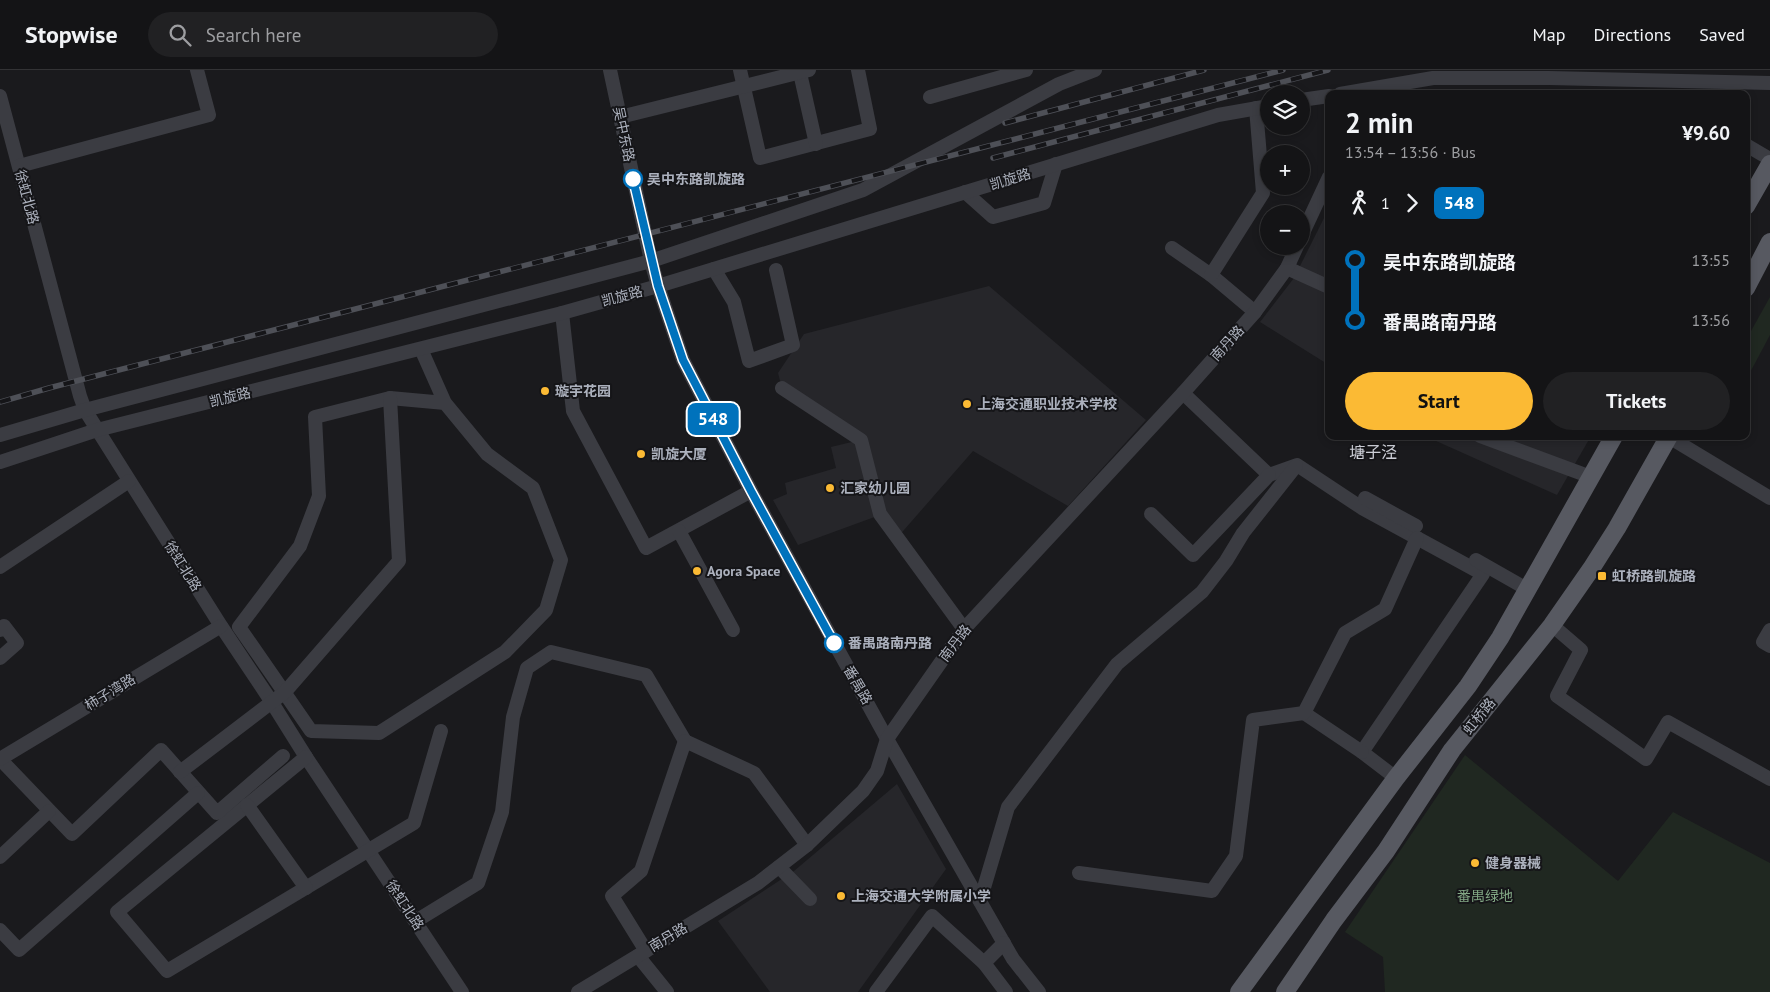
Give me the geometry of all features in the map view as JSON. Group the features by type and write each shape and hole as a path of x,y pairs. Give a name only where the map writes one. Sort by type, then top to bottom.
{"main road":[{"path":"1750,199 1770,165"},
{"path":"1750,280 1770,242"},
{"name":"虹桥路","path":"1239,992 1396,778 1468,686 1500,638 1612,440"},
{"name":"虹桥路","path":"1285,992 1334,920 1386,851 1452,750 1552,625 1591,569 1667,440"}],"street":[{"path":"18,166 209,115 197,70"},
{"name":"吴中东路","path":"610,70 658,286"},
{"path":"740,70 760,158 870,129 858,70"},
{"path":"930,97 992,75 1026,70"},
{"name":"凯旋路","path":"0,435 85,410 651,261 863,190 1059,84 1095,70"},
{"path":"620,117 805,71 816,144"},
{"path":"1365,90 1433,78 1629,80 1706,88 1770,83"},
{"path":"1626,90 1629,80"},
{"name":"徐虹北路","path":"0,96 85,410 221,626 462,992"},
{"path":"1310,99 1325,97"},
{"name":"凯旋路","path":"0,462 97,430 562,313 658,286 1218,115 1260,107"},
{"path":"1210,276 1263,193 1262,135"},
{"path":"1750,148 1770,165"},
{"path":"965,192 993,217 1044,203 1056,164"},
{"path":"1310,217 1325,185"},
{"path":"1172,248 1255,312"},
{"name":"南丹路","path":"578,992 758,882 807,845 863,791 877,771 887,739 964,629 1255,312 1287,268 1293,255"},
{"path":"1287,268 1325,285"},
{"path":"714,269 734,302 749,361 793,345 776,270"},
{"name":"番禺路","path":"658,286 683,360 751,491 887,739 1013,959 1039,992"},
{"path":"562,313 573,411 646,548 751,491"},
{"path":"421,348 445,403 487,454 533,488 561,560 546,610 505,652 379,734 311,731 239,627 300,546 319,496 315,417 390,398 445,403"},
{"path":"782,388 861,440 880,514 964,629"},
{"path":"1182,393 1268,475"},
{"path":"180,772 284,692 398,561 390,398"},
{"path":"1491,440 1591,477"},
{"path":"1674,440 1770,498"},
{"path":"1151,514 1193,555 1268,475 1297,465"},
{"path":"1297,465 1362,508 1483,574 1362,752"},
{"path":"980,901 1008,807 1117,664 1202,592 1226,561 1243,533 1297,465"},
{"path":"0,567 129,480"},
{"path":"1365,498 1527,589"},
{"path":"679,531 733,630"},
{"path":"1304,713 1345,633 1385,609 1417,538"},
{"path":"1552,625 1581,650 1557,696 1646,758 1668,722 1770,779"},
{"path":"0,630 4,626 18,643 0,658"},
{"name":"柿子湾路","path":"0,759 221,626"},
{"path":"1770,630 1763,642 1770,646"},
{"path":"416,921 478,883 502,812 513,717 527,668 550,652 646,675 685,741 754,773 807,845"},
{"path":"1078,872 1212,891 1236,856 1253,720 1304,713 1362,752 1396,778"},
{"path":"306,757 117,912 167,971 414,823 440,731"},
{"path":"667,992 642,953 612,896 641,871 685,741"},
{"path":"0,759 72,834 161,750 217,813 283,756"},
{"path":"0,930 19,950 198,793"},
{"path":"247,805 306,888"},
{"path":"0,857 49,811"},
{"path":"779,867 810,899"},
{"path":"876,992 932,916 984,964 1006,992"},
{"path":"984,964 1004,943"}],"shaded area":[{"path":"1325,216 1325,363 1260,322 1294,278 1306,255 1310,255 1310,246"},
{"name":"上海交通职业技术学校","path":"989,286 1146,420 1068,506 973,451 897,538 880,515 798,545 773,500 787,494 785,483 836,468 831,447 860,440 782,388 778,373 804,334"},
{"path":"1434,440 1589,440 1557,495"},
{"name":"上海交通大学附属小学","path":"897,784 946,869 858,992 770,992 718,921 794,871"}],"green space":[{"path":"1770,297 1770,335 1750,372 1750,333"},
{"name":"番禺绿地","path":"1465,755 1618,881 1673,812 1770,863 1770,992 1385,992 1383,957 1345,932"}],"railway":[{"path":"1005,123 1204,70"},
{"path":"0,402 1283,70"},
{"path":"993,158 1328,70"}],"bus line":[{"name":"548","path":"633,179 651,261 683,360 751,491 834,643"}],"place":[{"name":"吴中东路凯旋路","path":"633,179"},
{"name":"璇宇花园","path":"545,391"},
{"name":"上海交通职业技术学校","path":"967,404"},
{"name":"凯旋大厦","path":"641,454"},
{"name":"汇家幼儿园","path":"830,488"},
{"name":"Agora Space","path":"697,571"},
{"name":"虹桥路凯旋路","path":"1602,576"},
{"name":"番禺路南丹路","path":"834,643"},
{"name":"健身器械","path":"1475,863"},
{"name":"上海交通大学附属小学","path":"841,896"}],"district":[{"name":"塘子泾","path":"1373,452"}]}
